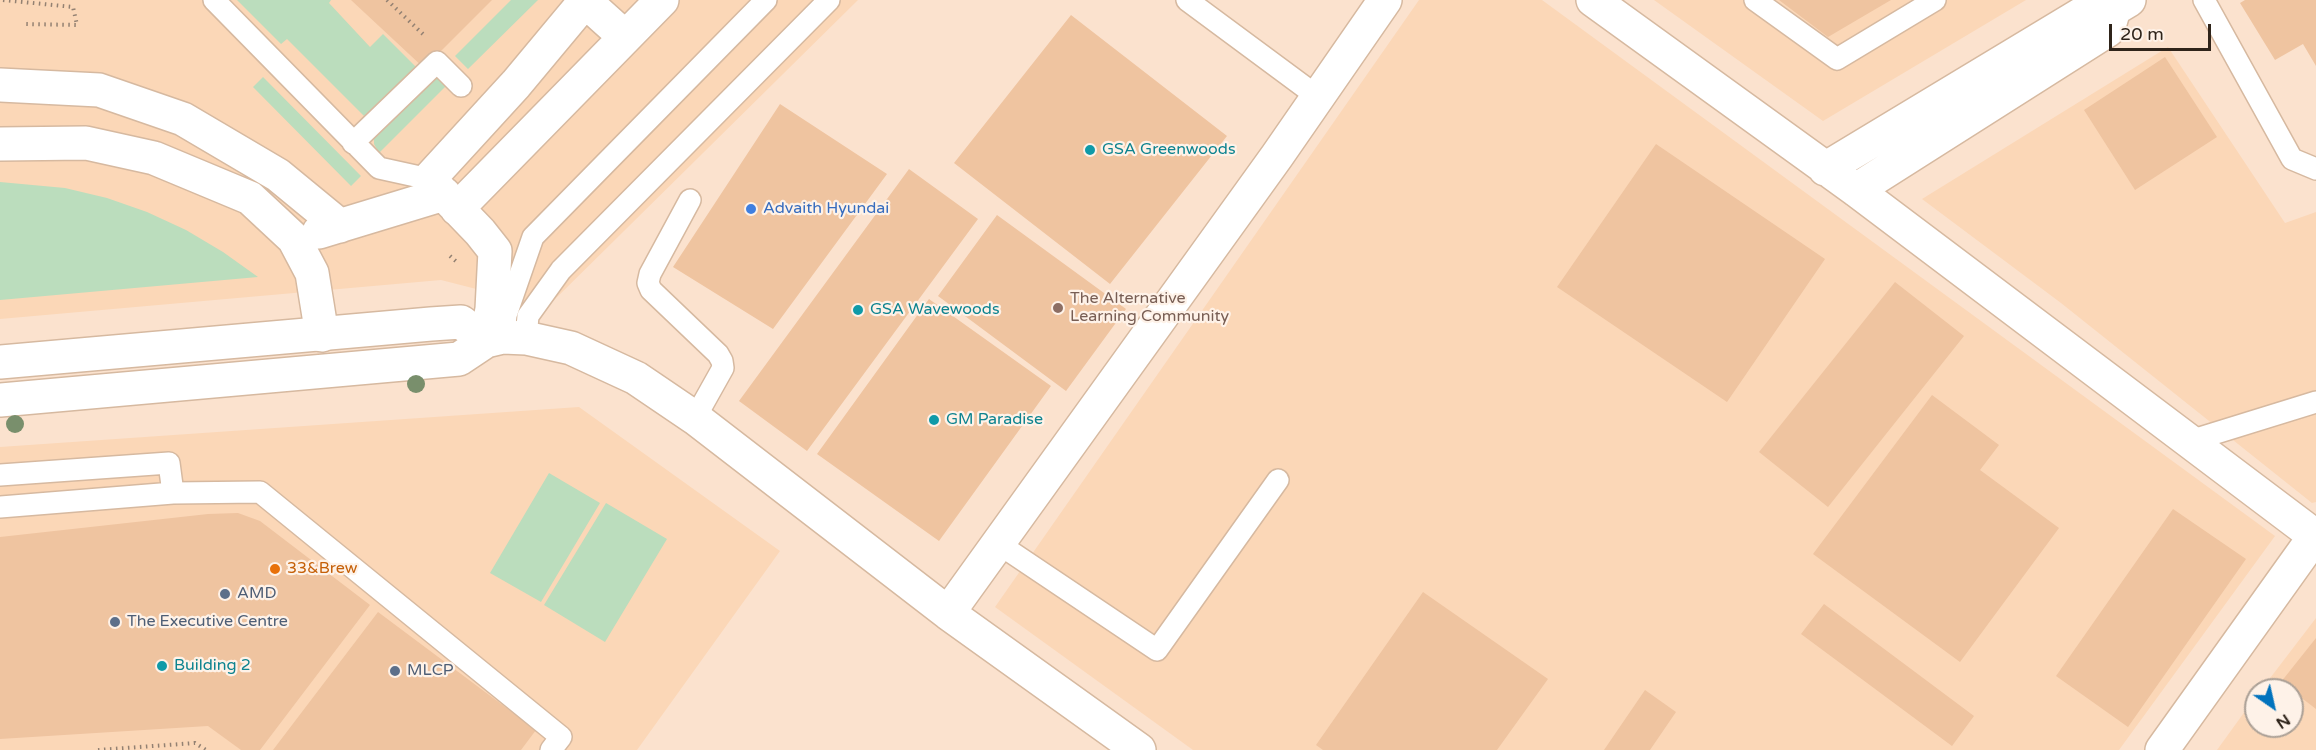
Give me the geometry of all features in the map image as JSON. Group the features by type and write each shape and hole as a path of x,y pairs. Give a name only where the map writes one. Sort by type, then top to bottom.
{"street":[{"path":"294,239 443,194 625,37 662,0"},
{"path":"948,612 999,544 1385,0"},
{"path":"1593,0 1856,190 2190,441 2313,543 2162,750"},
{"path":"443,194 516,84 586,1 625,37"},
{"path":"1825,169 2095,6 2121,4"},
{"path":"1856,190 2108,30 2121,4"},
{"path":"0,86 99,90 183,119 278,175 340,226"},
{"path":"0,144 86,143 154,158 250,198 294,239 312,273 322,334"},
{"path":"443,194 495,251 492,309 505,339"},
{"path":"0,363 461,322 505,339 571,348 636,378 695,418 948,612 1139,750"},
{"path":"0,400 459,359 505,339"}],"lane":[{"path":"214,0 379,168 443,194"},
{"path":"505,339 506,315 533,237 766,0"},
{"path":"505,339 528,316 561,270 829,0"},
{"path":"1187,0 1318,97"},
{"path":"1755,0 1837,59 1935,0"},
{"path":"2204,0 2292,159 2316,169"},
{"path":"353,143 437,62 461,86"},
{"path":"690,200 650,274 648,283 651,290 718,354 722,361 723,368 695,418"},
{"path":"2190,441 2316,402"},
{"path":"0,475 169,463 173,493"},
{"path":"999,544 1157,650 1278,480"},
{"path":"0,507 173,493 260,492 561,737 551,750"}],"path":[{"path":"3,0 73,7 77,25 26,24"},
{"path":"98,750 195,744 206,750"}],"shaded area":[{"path":"0,0 858,0 547,307 441,280 0,319"},
{"path":"1419,0 1542,0 2275,536 2119,750 1193,750 995,607"},
{"path":"1654,0 2026,0 1823,121"},
{"path":"2168,47 2285,223 2316,212 2316,502 2312,503 2061,303 1922,199"},
{"path":"579,407 780,551 637,750 0,750 0,447"},
{"path":"2316,618 2316,750 2217,750 2244,713 2244,738 2304,738 2304,678 2270,678"}],"green space":[{"path":"237,0 331,0 329,3 370,47 383,34 416,67 364,116 287,39 281,44"},
{"path":"511,0 538,0 468,69 455,56"},
{"path":"435,72 447,85 379,153 374,144 374,133"},
{"path":"263,77 361,176 351,186 253,87"},
{"path":"0,182 65,188 107,198 147,212 186,230 223,252 258,277 0,300"},
{"path":"549,473 600,503 541,602 490,573"},
{"path":"606,503 667,539 605,642 544,605"}],"building":[{"path":"351,0 492,0 424,68"},
{"path":"1779,0 1891,0 1828,37"},
{"path":"2245,0 2316,0 2316,66 2303,44 2275,60 2240,3"},
{"name":"GSA Greenwoods","path":"1071,15 1227,136 1110,284 954,163"},
{"path":"2165,57 2217,137 2135,190 2084,110"},
{"path":"780,104 887,174 773,329 673,267"},
{"path":"1656,144 1825,259 1727,402 1557,287"},
{"name":"GSA Wavewoods","path":"909,169 978,219 807,451 739,401"},
{"path":"997,215 1126,309 1066,391 938,296"},
{"path":"1895,282 1964,336 1828,507 1759,452"},
{"name":"GM Paradise","path":"929,299 1051,386 939,541 817,454"},
{"path":"1932,395 1999,445 1980,470 2059,528 1960,662 1813,554"},
{"path":"2173,509 2246,559 2128,727 2056,676"},
{"name":"Building 2","path":"238,513 260,521 370,605 260,750 241,750 208,726 0,739 0,537 208,514"},
{"path":"1423,592 1548,679 1497,750 1323,750 1316,745"},
{"path":"1824,604 1974,716 1952,746 1801,634"},
{"name":"MLCP","path":"378,612 536,730 521,750 273,750"},
{"path":"2316,638 2316,709 2304,700 2304,678 2284,678"},
{"path":"1645,690 1676,712 1650,750 1604,750"}],"place":[{"name":"GSA Greenwoods","path":"1090,150"},
{"name":"Advaith Hyundai","path":"751,209"},
{"name":"The Alternative Learning Community","path":"1058,308"},
{"name":"GSA Wavewoods","path":"858,310"},
{"name":"GM Paradise","path":"934,420"},
{"name":"33&Brew","path":"275,569"},
{"name":"AMD","path":"225,594"},
{"name":"The Executive Centre","path":"115,622"},
{"name":"Building 2","path":"162,666"},
{"name":"MLCP","path":"395,671"}]}
